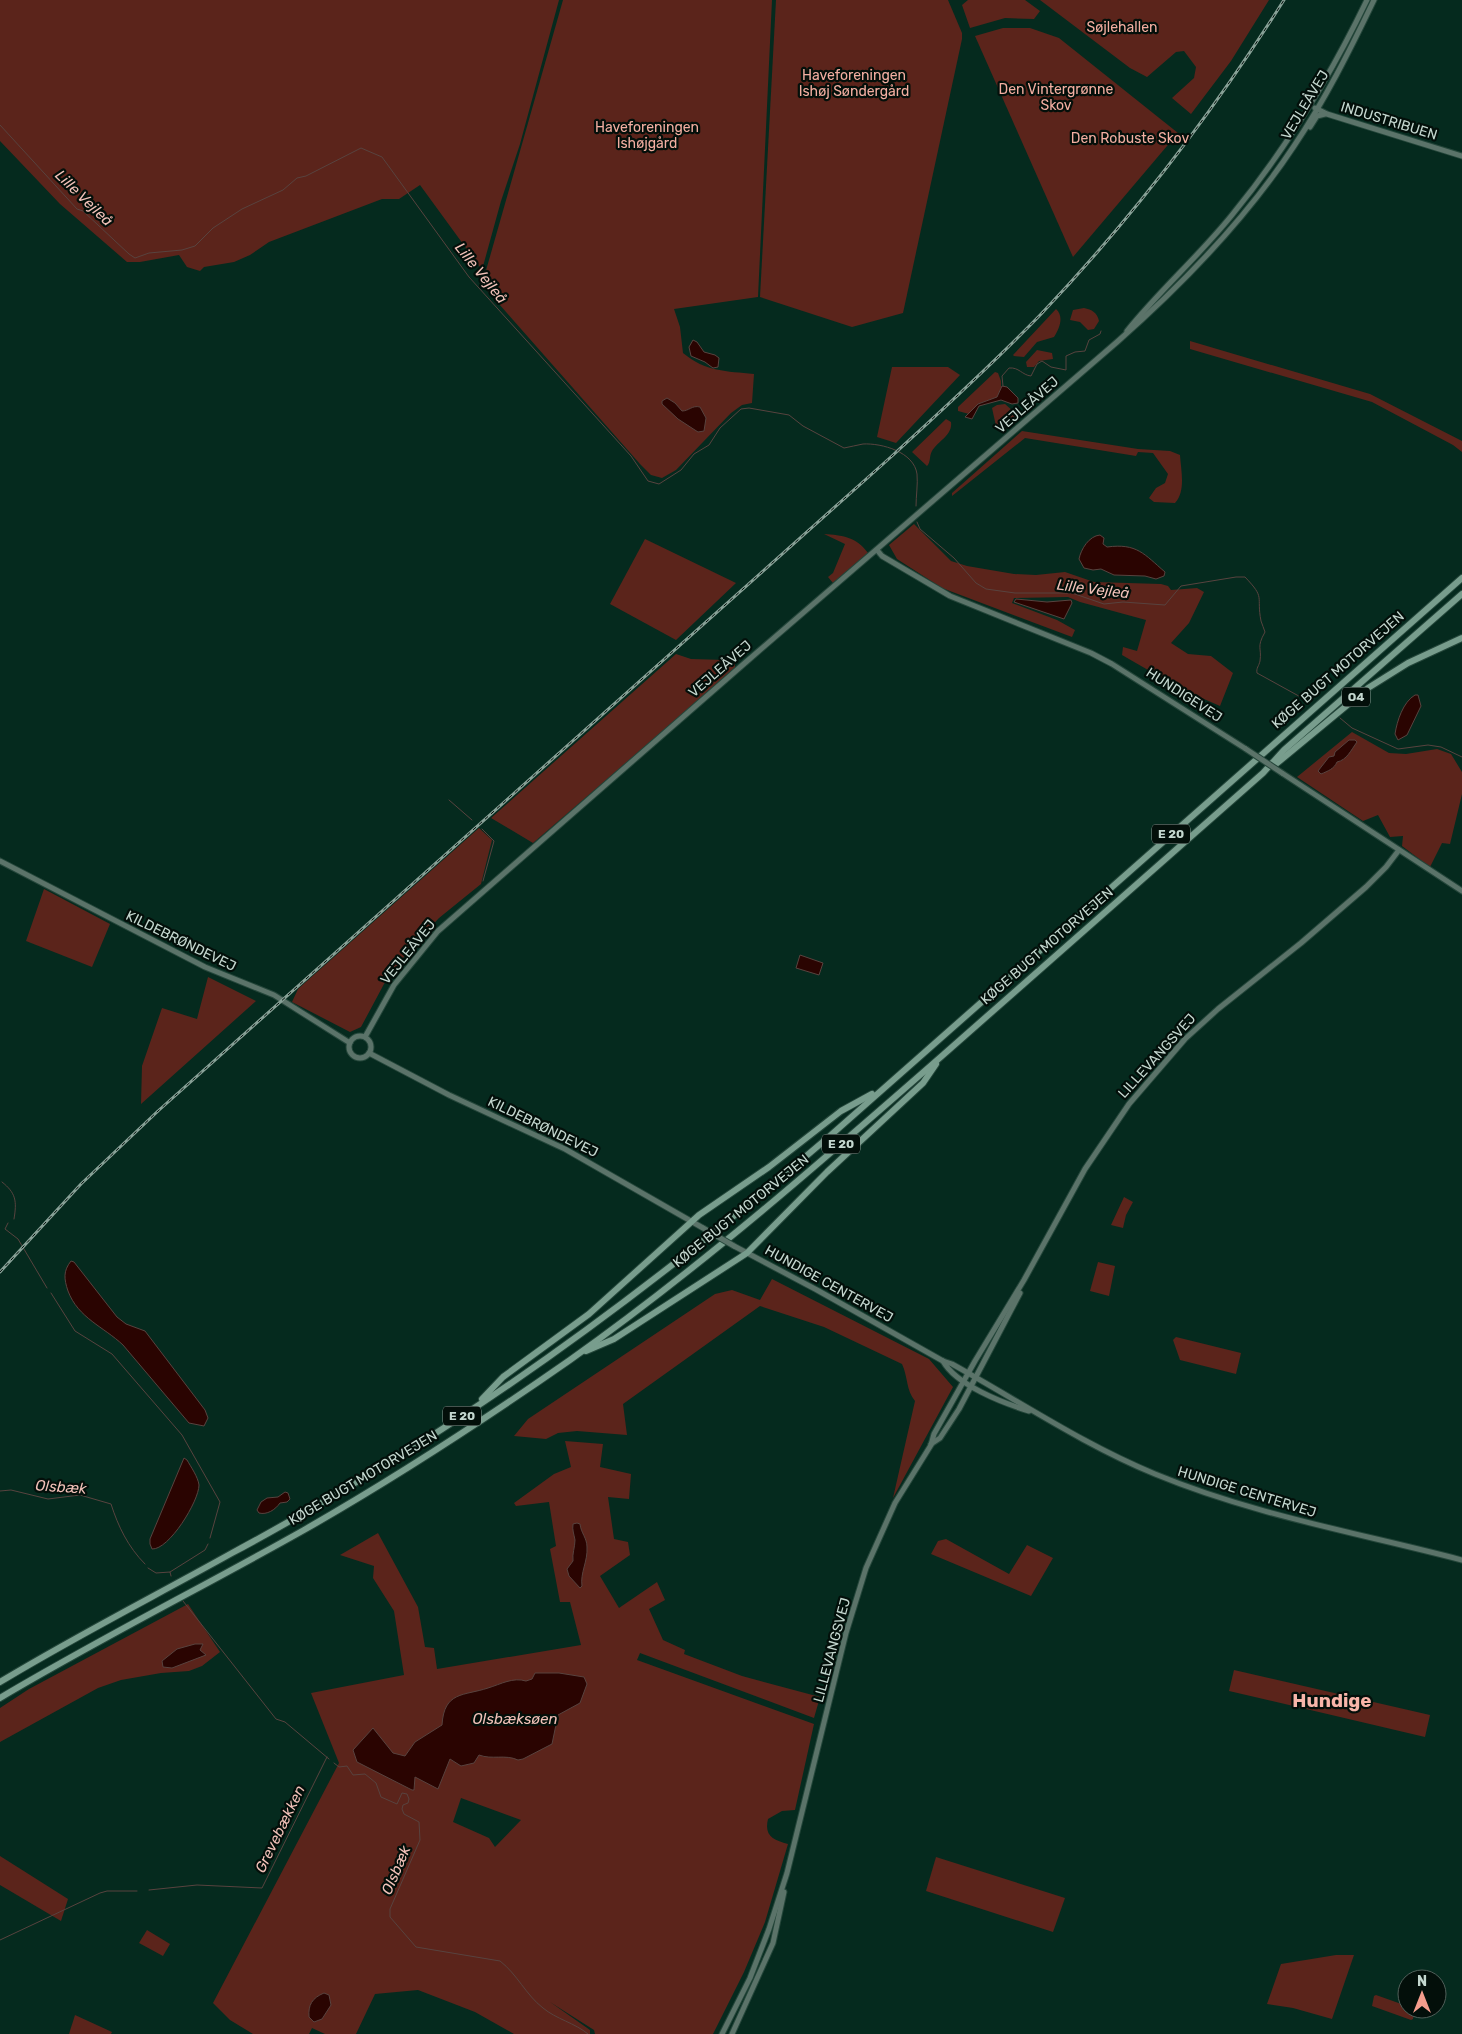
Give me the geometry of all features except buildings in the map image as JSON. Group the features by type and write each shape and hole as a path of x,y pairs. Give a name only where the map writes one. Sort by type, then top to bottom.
{"highway":[{"name":"KØGE BUGT MOTORVEJEN","path":"0,1682 86,1631 302,1514 407,1451 569,1343 664,1273 774,1184 1461,578"},
{"name":"KØGE BUGT MOTORVEJEN","path":"0,1698 94,1644 240,1565 374,1488 479,1422 573,1357 739,1231 942,1055 1462,594"},
{"name":"O4","path":"1262,773 1288,755 1368,688 1408,663 1462,638"},
{"path":"573,1357 614,1339 747,1253 827,1172 923,1083 942,1055"},
{"path":"472,1409 503,1377 589,1314 636,1274 691,1221 769,1167 841,1111 882,1089"}],"street":[{"name":"VEJLEÅVEJ","path":"1117,342 1230,217 1268,169 1311,105 1339,56 1367,0"},
{"name":"VEJLEÅVEJ","path":"366,1037 394,985 438,930 1117,342 1152,311 1200,263 1236,222 1294,146 1346,58 1374,0"},
{"name":"INDUSTRIBUEN","path":"1311,105 1327,114 1462,156"},
{"path":"1294,146 1301,140 1317,116 1327,114"},
{"name":"HUNDIGEVEJ","path":"877,550 882,556 950,596 1083,649 1112,664 1246,749 1462,891"},
{"name":"LILLEVANGSVEJ","path":"722,2034 750,1978 769,1929 787,1873 846,1633 866,1568 895,1503 931,1445 934,1434 968,1373 1102,1142 1144,1085 1185,1038 1366,887 1399,850"},
{"name":"KILDEBRØNDEVEJ","path":"0,861 206,967 274,995 350,1043"},
{"path":"354,1037 366,1037 370,1044 369,1053 361,1058 355,1056 350,1052 350,1043 354,1037"},
{"name":"KILDEBRØNDEVEJ","path":"369,1053 449,1095 565,1149 703,1228"},
{"name":"HUNDIGE CENTERVEJ","path":"703,1228 818,1290 943,1361 976,1377 1036,1414 1155,1474 1218,1497 1293,1520 1462,1560"},
{"name":"LILLEVANGSVEJ","path":"931,1445 940,1438 950,1425 1001,1330 1023,1285 1024,1278"},
{"name":"HUNDIGE CENTERVEJ","path":"943,1361 947,1370 971,1386 996,1399 1036,1414"},
{"name":"LILLEVANGSVEJ","path":"732,2034 773,1943 779,1921 787,1873"}],"green space":[{"path":"0,0 559,0 520,144 501,201 482,270 420,185 399,199 382,199 269,242 250,255 234,262 204,267 200,271 187,267 179,255 140,262 127,262 60,204 0,141"},
{"name":"Haveforeningen Ishøjgård","path":"563,0 772,0 758,297 674,309 680,327 683,353 700,364 717,370 754,374 752,403 742,405 731,413 676,470 662,478 651,475 640,464 484,287 483,281"},
{"name":"Haveforeningen Ishøj Søndergård","path":"776,0 948,0 962,33 903,313 852,327 760,297"},
{"path":"968,0 1025,0 1040,11 1034,19 1005,18 970,28 962,5"},
{"name":"Den Robuste Skov","path":"1040,0 1269,0 1231,61 1191,114 1172,98 1194,78 1196,67 1184,51 1176,52 1147,77 1130,68"},
{"name":"Den Vintergrønne Skov","path":"1003,28 1030,28 1059,38 1178,133 1073,257 975,36"},
{"path":"1084,308 1097,315 1099,321 1094,329 1088,330 1080,322 1070,320 1073,310"},
{"path":"1056,309 1060,315 1060,322 1054,337 1037,342 1024,357 1014,356 1013,355"},
{"path":"1190,341 1370,394 1462,441 1462,452 1453,445 1372,402 1190,349"},
{"path":"1037,350 1052,353 1053,359 1039,361 1034,367 1027,367 1026,362"},
{"path":"892,367 948,367 960,375 896,443 877,437"},
{"path":"995,372 998,373 1001,381 1001,388 997,397 978,404 969,414 958,411 958,407"},
{"path":"1005,404 1014,412 1017,418 1002,428 996,426 992,408"},
{"path":"946,419 951,422 950,431 932,451 927,466 912,452"},
{"path":"1022,431 1138,449 1170,451 1180,455 1181,493 1175,503 1154,502 1149,498 1156,488 1165,483 1168,474 1153,453 1138,452 1136,456 1025,438 952,496 952,493"},
{"path":"914,524 951,561 967,566 1014,574 1036,575 1065,572 1094,582 1161,584 1168,586 1171,590 1197,588 1204,592 1189,623 1171,643 1188,654 1211,656 1233,673 1220,706 1181,689 1122,655 1123,647 1137,651 1146,620 1068,597 1014,598 1012,603 1057,620 1075,630 1072,637 942,588 897,559 889,545"},
{"path":"824,534 837,535 854,540 868,553 833,583 828,577 833,573 845,544"},
{"path":"645,539 736,583 676,640 610,604"},
{"path":"676,654 691,659 726,660 735,663 735,669 533,843 491,818"},
{"path":"1352,732 1389,753 1406,754 1437,749 1451,754 1462,772 1462,794 1450,844 1442,843 1430,867 1402,846 1403,836 1390,837 1378,815 1363,821 1297,777"},
{"path":"479,828 492,840 481,884 439,918 409,950 384,984 361,1027 350,1032 292,1002 298,989"},
{"path":"44,889 110,924 92,967 26,941"},
{"path":"208,977 256,1001 141,1104 142,1066 162,1008 197,1019"},
{"path":"1124,1197 1133,1202 1126,1215 1123,1228 1111,1225"},
{"path":"1098,1262 1115,1266 1109,1296 1090,1291"},
{"path":"772,1279 929,1359 953,1387 893,1498 915,1401 910,1392 902,1364 824,1327 760,1306 623,1404 627,1435 577,1431 558,1433 546,1439 514,1436 528,1419 715,1294 732,1290 760,1300"},
{"path":"1176,1337 1241,1353 1236,1374 1180,1360 1173,1340"},
{"path":"565,1441 603,1444 600,1467 631,1474 629,1499 608,1497 614,1539 628,1542 630,1555 600,1576 619,1608 657,1582 665,1600 649,1609 663,1640 685,1650 684,1654 742,1676 820,1697 814,1718 640,1653 637,1660 814,1724 795,1810 782,1811 768,1819 767,1830 771,1836 778,1841 788,1844 765,1922 744,1972 713,2034 595,2034 594,2030 550,2002 590,2030 590,2034 514,2034 475,2012 418,1990 375,1994 356,2034 325,2034 312,2028 309,2034 253,2034 230,2020 213,2003 339,1763 311,1693 404,1675 394,1611 373,1578 374,1566 340,1555 378,1533 418,1607 425,1647 434,1648 437,1669 581,1645 570,1602 560,1602 550,1549 556,1546 549,1502 516,1506 514,1503 554,1474 571,1467","holes":["461,1798 521,1820 495,1847 489,1838 453,1822"]},
{"path":"946,1539 1009,1574 1027,1545 1053,1558 1031,1596 931,1554 938,1541"},
{"path":"188,1604 220,1652 202,1666 189,1671 161,1673 121,1680 98,1688 0,1742 0,1708 29,1689"},
{"path":"1234,1670 1430,1715 1425,1737 1229,1691"},
{"path":"0,1856 68,1899 61,1921 0,1885"},
{"path":"936,1857 1065,1898 1053,1932 926,1891"},
{"path":"147,1930 170,1944 163,1956 139,1943"},
{"path":"1336,1955 1354,1955 1332,2019 1293,2008 1267,2004 1281,1964"},
{"path":"1376,1995 1397,2002 1397,2015 1372,2006 1374,1996"},
{"path":"75,2015 112,2032 111,2034 69,2034"}],"water":[{"path":"693,340 697,342 704,352 719,358 718,367 713,368 691,356 689,347"},
{"path":"1002,386 1007,387 1018,398 1018,403 1012,404 1001,400 979,406 972,419 965,417 978,404 997,397"},
{"path":"667,398 682,411 700,407 706,418 704,431 698,432 678,419 662,404 662,401"},
{"path":"1100,535 1104,538 1103,544 1107,547 1126,547 1139,551 1165,572 1164,576 1156,579 1145,576 1114,575 1101,569 1084,568 1079,559 1082,551 1089,540"},
{"path":"1016,599 1047,602 1071,600 1072,603 1064,619 1014,602"},
{"path":"1415,695 1418,695 1421,706 1407,735 1398,740 1395,734 1399,718 1407,702"},
{"path":"1349,740 1357,742 1344,759 1337,762 1330,770 1321,774 1318,771 1329,757 1334,756 1335,752"},
{"path":"800,955 823,963 819,975 796,968"},
{"path":"71,1261 74,1262 117,1317 126,1324 145,1331 205,1410 208,1418 204,1426 189,1423 123,1345 78,1308 72,1300 65,1279 65,1272"},
{"path":"184,1458 197,1479 199,1485 198,1492 189,1513 167,1542 152,1549 150,1539"},
{"path":"285,1492 288,1493 290,1499 287,1502 280,1503 268,1513 259,1513 257,1510 261,1502 267,1498 278,1497"},
{"path":"573,1524 580,1524 587,1547 582,1586 580,1588 569,1576 567,1569 573,1561 575,1540"},
{"path":"195,1644 203,1644 200,1650 206,1655 172,1668 163,1667 162,1661 177,1649"},
{"name":"Olsbæksøen","path":"535,1673 559,1673 584,1677 587,1684 580,1703 558,1715 552,1744 523,1759 479,1755 474,1763 461,1766 450,1759 438,1789 415,1777 414,1790 357,1762 353,1750 373,1728 393,1753 405,1756 415,1742 442,1725 444,1714 451,1700 463,1694 512,1680 526,1681 532,1679"},
{"path":"324,1993 329,1995 331,2005 322,2019 314,2022 309,2017 310,2005 316,1997"}],"waterway":[{"name":"Lille Vejleå","path":"0,125 77,209 83,211 135,258 149,253 182,250 195,246 213,228 242,209 283,190 297,178 306,176 361,148 382,157 469,277 631,456 648,481 659,484 681,470 694,454 709,445 720,428 741,409 749,408 789,415 803,426 844,448 871,444 896,450 915,466 917,474 916,506"},
{"path":"1003,386 1002,376 1009,368 1031,376 1037,364 1042,361 1051,367 1066,370 1066,356 1075,352 1085,351 1089,340 1100,334 1101,331"},
{"name":"Lille Vejleå","path":"917,522 920,529 954,558 976,583 986,589 1015,593 1072,593 1104,604 1123,602 1165,605 1181,586 1245,577 1258,594 1261,621 1265,632 1260,645 1260,661 1257,673 1306,700"},
{"name":"Lille Vejleå","path":"1340,718 1352,728 1398,749 1428,745 1441,747 1462,757"},
{"path":"449,800 472,820"},
{"path":"482,829 494,841 483,881"},
{"path":"2,1182 13,1194 14,1219"},
{"path":"8,1223 5,1229 18,1239 47,1288"},
{"path":"51,1293 75,1331 112,1354 182,1435 220,1502 210,1538"},
{"name":"Olsbæk","path":"0,1491 11,1490 48,1499 80,1495 111,1504 124,1536 145,1564"},
{"path":"170,1572 205,1550 208,1544"},
{"name":"Olsbæk","path":"148,1568 156,1573 170,1572 171,1576"},
{"name":"Olsbæk","path":"183,1601 276,1719 285,1722 329,1759"},
{"name":"Grevebækken","path":"149,1890 197,1885 262,1888 327,1757"},
{"name":"Olsbæk","path":"334,1763 339,1767 347,1766 353,1775 365,1774 376,1783 381,1797 397,1804 402,1793 407,1794 408,1803 403,1805 402,1809 404,1814 419,1822 420,1840 390,1909 390,1917 416,1947 500,1961 543,2008 588,2034"},
{"name":"Grevebækken","path":"0,1940 100,1893 107,1891 137,1891"}],"railway":[{"path":"0,1272 81,1184 158,1111 892,456 1006,349 1077,276 1141,200 1230,82 1284,0"}],"district":[{"name":"Hundige","path":"1332,1700"}],"park label":[{"name":"Søjlehallen","path":"1122,27"}]}
